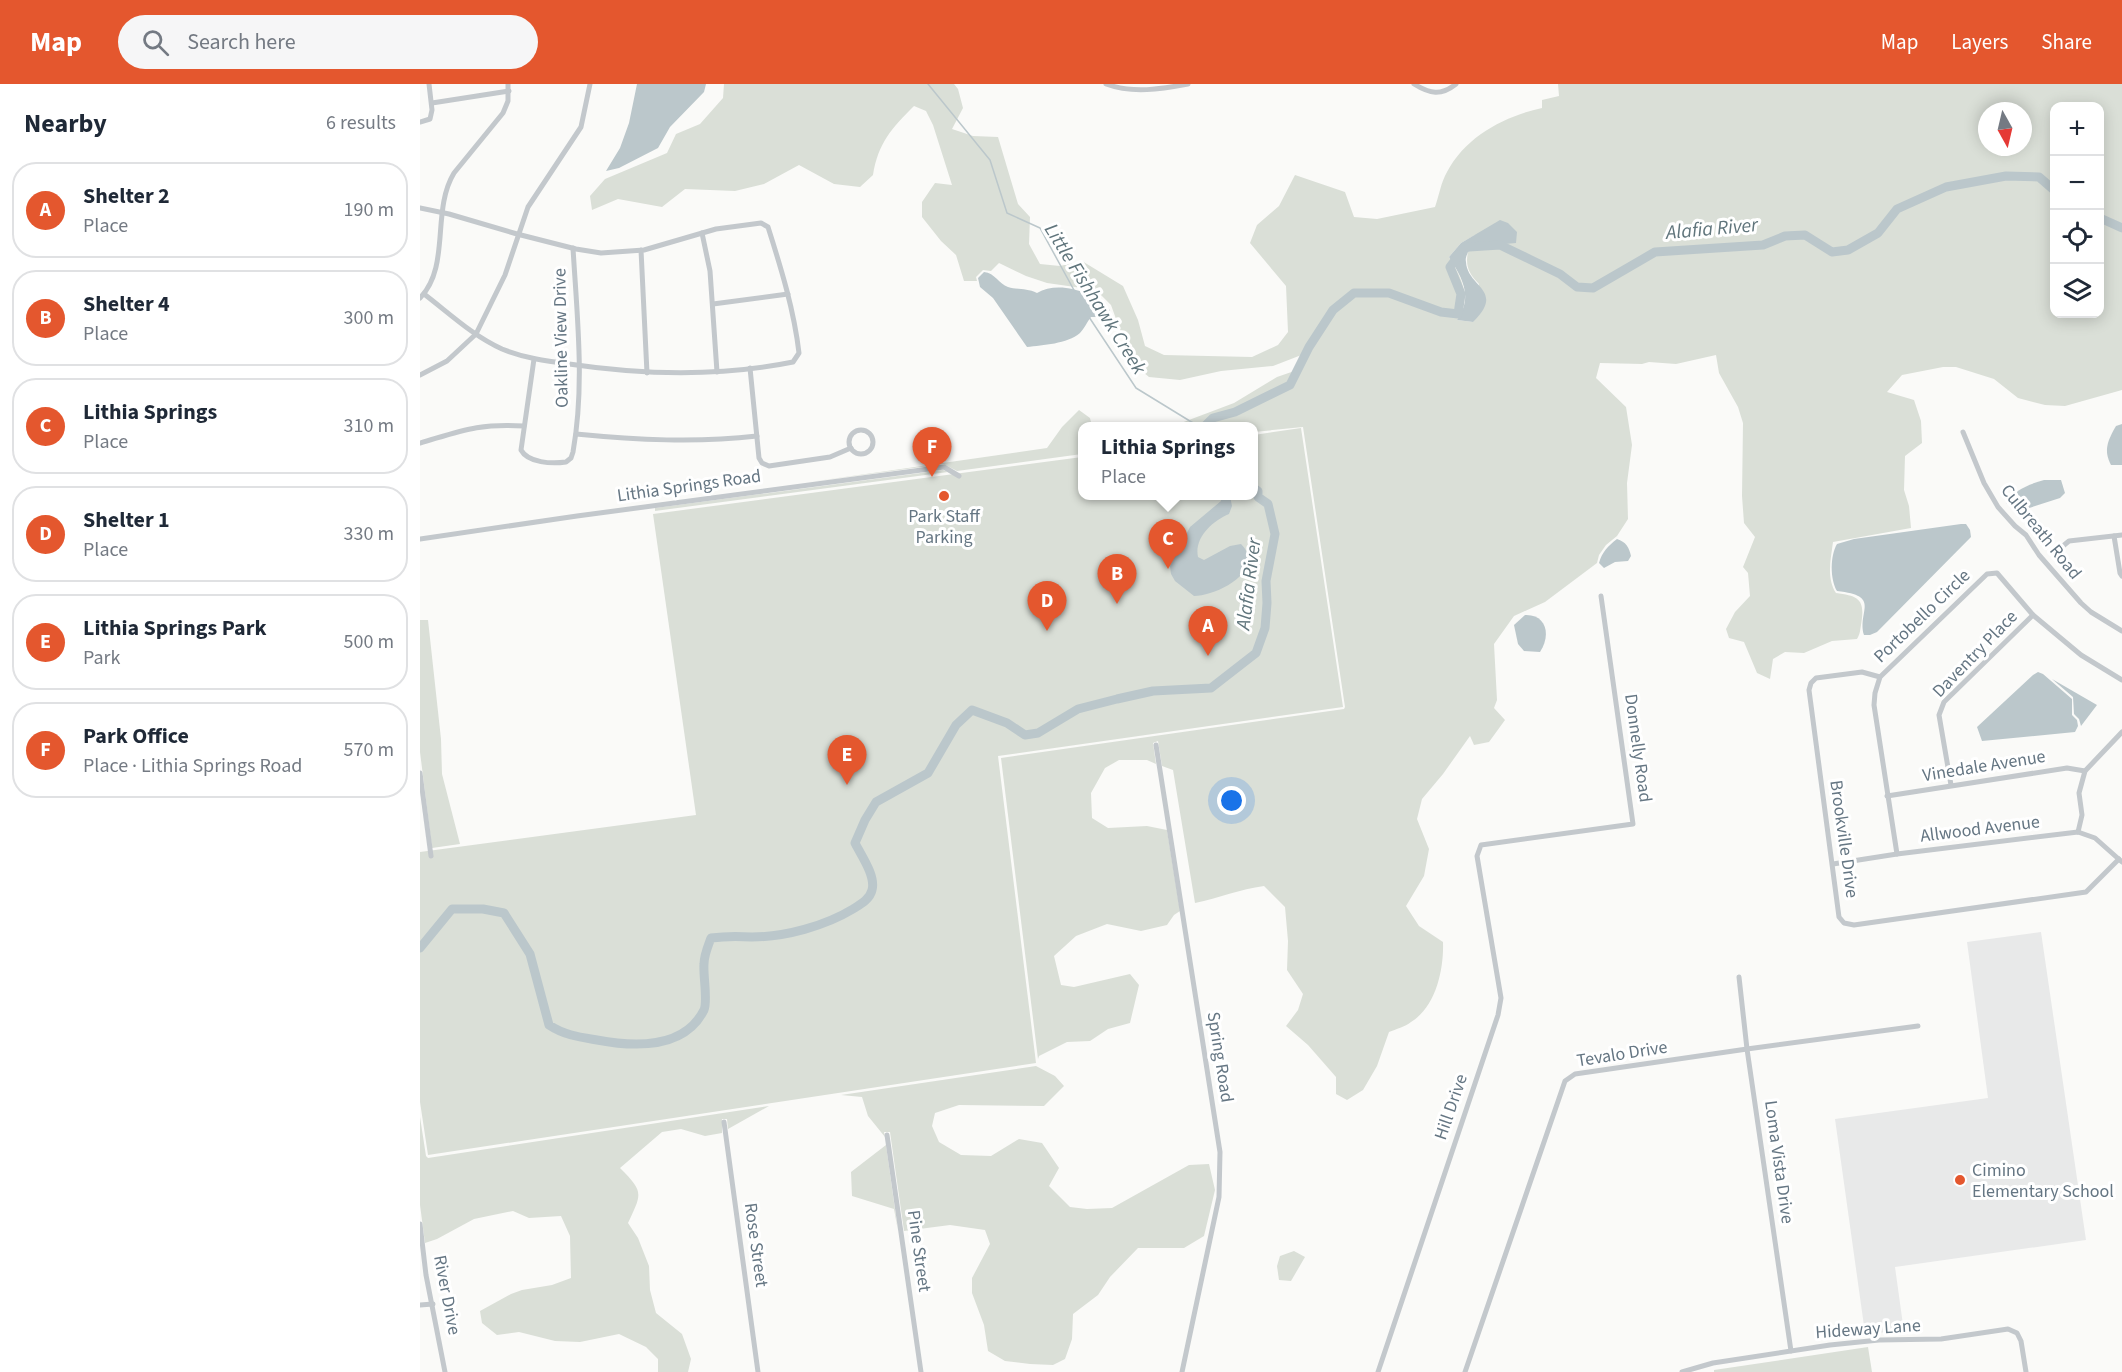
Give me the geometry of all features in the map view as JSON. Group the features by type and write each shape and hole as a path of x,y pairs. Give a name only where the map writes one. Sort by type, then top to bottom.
{"street":[{"path":"420,122 430,119 432,103 429,84"},
{"path":"420,375 447,361 476,334 505,275 518,234 535,195 570,147 581,127 590,84"},
{"path":"1106,84 1129,90 1152,90 1188,84"},
{"path":"1414,84 1432,93 1441,93 1456,84"},
{"path":"420,208 441,212 573,248 601,253 641,250 702,233 761,223 768,227 788,294 799,353 793,362 750,368 717,372 647,373 534,359 514,354 476,334 422,296 438,258 441,212 450,179 503,113 508,101 508,87 432,103"},
{"path":"702,233 710,271 717,372"},
{"name":"Oakline View Drive","path":"534,359 521,450 530,459 555,463 567,461 572,456 576,434 580,366 573,248"},
{"path":"641,250 647,373"},
{"path":"713,304 788,294"},
{"path":"750,368 759,458 762,463 769,466 830,457 851,448"},
{"path":"420,444 450,433 476,427 524,426"},
{"path":"862,430 871,435 873,443 868,452 858,454 851,448 849,439 854,433 862,430"},
{"name":"Culbreath Road","path":"1963,432 1984,483 1998,507 2026,535 2039,555 2081,603 2122,631"},
{"path":"576,434 675,441 757,436"},
{"name":"Lithia Springs Road","path":"420,539 944,467 959,476"},
{"path":"2063,546 2069,541 2122,535"},
{"path":"2114,536 2122,576"},
{"name":"Portobello Circle","path":"1896,854 1874,705 1880,677 1987,574 1997,573 2033,615 2081,655 2122,680"},
{"name":"Donnelly Road","path":"1481,844 1634,824 1601,596"},
{"name":"Daventry Place","path":"1951,785 1939,715 1944,702 2033,615"},
{"name":"Brookville Drive","path":"1880,677 1862,672 1816,678 1811,682 1809,690 1839,917 1844,923 1854,926 2086,892 2120,860"},
{"path":"2120,860 2096,838 2078,832 2082,815 2079,793 2085,771 2122,732"},
{"name":"Spring Road","path":"1156,745 1220,1152 1219,1197 1182,1372"},
{"name":"Vinedale Avenue","path":"1887,796 2067,768 2085,771"},
{"path":"420,773 431,856"},
{"name":"Allwood Avenue","path":"1833,864 2078,832"},
{"name":"Hill Drive","path":"1378,1372 1498,1016 1501,998 1477,856 1481,844"},
{"name":"Loma Vista Drive","path":"1739,977 1791,1351"},
{"name":"Tevalo Drive","path":"1465,1372 1565,1081 1575,1074 1918,1026"},
{"name":"Rose Street","path":"724,1122 758,1372"},
{"name":"Pine Street","path":"887,1135 921,1372"},
{"name":"River Drive","path":"420,1224 426,1275 445,1372"},
{"path":"420,1305 433,1304"},
{"name":"Hideway Lane","path":"1682,1372 1713,1363 1791,1351 1879,1340 1941,1339 2008,1329 2017,1333 2021,1341 2026,1372"}],"shaded area":[{"path":"724,84 954,84 958,89 963,108 952,129 973,136 998,137 1018,204 1030,217 1029,244 1040,264 1060,266 1082,261 1123,286 1138,320 1145,346 1164,355 1252,357 1278,345 1288,332 1286,286 1250,243 1257,225 1279,206 1295,175 1345,192 1354,217 1377,219 1435,207 1445,176 1465,148 1501,122 1542,108 1542,100 1559,96 1558,84 2122,84 2122,390 2065,406 2045,405 2018,398 1994,379 1956,367 1943,367 1902,375 1887,392 1914,400 1921,421 1922,443 1905,456 1904,490 1909,506 1911,528 1833,542 1831,581 1836,593 1856,598 1861,605 1862,617 1858,637 1857,639 1832,641 1804,653 1785,652 1773,659 1770,679 1757,673 1744,642 1729,638 1726,629 1735,612 1750,596 1748,573 1743,567 1755,537 1744,523 1743,423 1738,407 1719,373 1716,355 1676,364 1600,363 1596,378 1626,407 1632,445 1627,483 1628,519 1617,536 1606,545 1597,563 1545,602 1514,616 1494,644 1497,700 1494,708 1505,720 1489,742 1474,745 1470,736 1422,799 1417,819 1429,849 1424,876 1406,906 1419,926 1443,942 1440,975 1427,1007 1420,1015 1406,1025 1389,1032 1377,1066 1363,1090 1347,1100 1336,1094 1336,1077 1308,1045 1286,1026 1298,1010 1303,994 1287,970 1288,941 1285,907 1264,886 1195,903 1173,770 1162,766 1158,741 1153,743 1156,764 1147,760 1119,760 1105,768 1091,793 1092,818 1108,828 1147,826 1167,830 1180,911 1167,925 1141,931 1107,924 1076,936 1054,956 1061,985 1074,987 1130,974 1139,985 1130,1023 1108,1029 1090,1041 1067,1042 1039,1056 1038,1059 1001,758 1344,709 1345,707 1303,427 1258,432 1258,422 1184,422 1234,403 1277,377 1303,368 1304,354 1273,366 1221,371 1180,380 1149,377 1132,363 1111,305 1096,290 1047,283 999,263 991,271 983,270 976,277 977,281 964,281 956,255 941,241 922,217 922,202 935,183 952,185 933,125 926,111 914,106 887,137 878,154 873,175 860,187 834,184 799,165 764,184 735,191 685,189 662,207 618,199 592,210 590,196 605,179 667,153 676,134 700,124 723,98","holes":["1475,235 1498,243 1468,252 1469,270 1479,284 1473,322 1457,320 1464,304 1464,288 1449,257 1461,243"]},
{"path":"1079,410 1090,418 1091,422 1078,422 1078,455 957,471 943,464 803,483 1047,448 1062,427"},
{"path":"1301,428 1343,707 998,756 1036,1063 428,1155 420,1102 420,852 696,815 653,514 1078,458 1078,500 1258,500 1258,434"},
{"path":"943,470 948,472 655,511 655,508"},
{"path":"420,620 428,620 441,739 442,774 460,844 432,848 420,752"},
{"name":"Cimino Elementary School","path":"2041,932 2086,1240 1895,1267 1904,1332 1865,1333 1835,1119 1988,1098 1967,942"},
{"path":"1036,1066 1055,1076 1064,1086 1044,1106 959,1105 935,1113 932,1126 939,1142 961,1155 991,1156 1019,1139 1042,1143 1059,1168 1049,1186 1070,1207 1112,1208 1189,1165 1209,1164 1215,1190 1204,1236 1184,1248 1138,1248 1110,1277 1098,1295 1073,1314 1072,1339 1065,1359 1053,1365 1005,1361 988,1351 984,1325 972,1293 972,1278 990,1244 985,1230 950,1225 904,1231 890,1132 884,1132 885,1137 868,1116 862,1097 841,1095"},
{"path":"769,1106 728,1129 727,1119 722,1119 722,1133 705,1136 681,1129 662,1132 620,1168 637,1188 638,1199 628,1223 638,1238 649,1266 650,1290 656,1313 682,1334 691,1359 688,1372 658,1372 658,1359 646,1347 619,1334 580,1342 555,1341 519,1332 497,1335 482,1323 480,1311 511,1294 552,1285 571,1278 570,1236 561,1216 529,1218 513,1211 474,1219 425,1243 420,1205 420,1117 428,1158"},
{"path":"886,1145 898,1231 894,1209 852,1196 851,1172"},
{"path":"1294,1251 1305,1257 1291,1281 1279,1280 1277,1266 1280,1256"},
{"path":"1868,1347 1872,1372 1714,1372 1714,1370"}],"water":[{"path":"637,84 706,84 704,92 670,127 658,148 619,168 606,171 620,148 629,123"},
{"path":"1500,220 1508,223 1517,232 1516,243 1483,246 1468,252 1466,259 1468,270 1486,296 1486,303 1473,322 1457,320 1464,304 1464,288 1449,257 1461,243"},
{"path":"984,272 1012,288 1037,293 1046,289 1066,288 1086,293 1110,310 1110,317 1091,317 1080,333 1068,340 1027,347 993,298 980,287 978,278"},
{"path":"2122,424 2122,465 2111,465 2107,455 2108,445 2116,426"},
{"path":"2044,480 2061,480 2065,493 2060,498 2020,511 2006,503 2017,491"},
{"path":"1231,500 1232,506 1229,514 1216,521 1206,531 1199,543 1198,557 1204,560 1230,546 1241,544 1247,554 1248,563 1244,572 1236,580 1215,592 1194,596 1175,581 1170,566 1190,527 1221,501"},
{"path":"1966,524 1971,537 1877,632 1864,635 1865,606 1863,601 1851,593 1837,591 1835,586 1832,561 1837,544 1854,539"},
{"path":"1617,539 1627,545 1631,556 1628,561 1615,562 1604,568 1599,563 1602,556"},
{"path":"1525,615 1538,618 1545,627 1545,639 1540,652 1524,651 1518,644 1514,625"},
{"path":"2038,672 2072,699 2072,715 2077,720 2078,726 2075,732 1982,741 1977,727"},
{"path":"2052,679 2097,705 2081,726 2074,714 2073,697"}],"waterway":[{"name":"Little Fishhawk Creek","path":"928,84 990,160 1007,213 1040,228 1075,292"},
{"name":"Alafia River","path":"1469,247 1500,245 1560,274 1577,287 1593,288 1655,252 1763,245 1785,236 1805,235 1832,252 1848,250 1878,233 1897,209 1946,187 2006,176 2039,177 2050,187"},
{"name":"Alafia River","path":"2104,220 2122,228"},
{"name":"Alafia River","path":"1209,422 1213,418 1235,412 1290,385 1309,347 1333,310 1354,293 1389,293 1441,312 1458,314 1461,294 1450,267 1459,255"},
{"name":"Little Fishhawk Creek","path":"1089,317 1136,388 1191,422"},
{"name":"Alafia River","path":"1258,491 1258,497"},
{"name":"Alafia River","path":"420,948 452,909 483,909 504,913 530,954 549,1025 572,1035 627,1044 657,1043 684,1033 704,1010 706,1001 704,961 711,938 778,935 804,929 830,921 867,899 872,890 872,878 855,843 865,820 876,802 928,773 956,725 972,710 1007,723 1025,735 1038,733 1078,709 1153,691 1211,688 1256,653 1265,628 1266,581 1275,534 1268,504 1258,497"}],"place":[{"name":"Park Office","path":"932,477"},
{"name":"Park Staff Parking","path":"944,496"},
{"name":"Lithia Springs","path":"1168,569"},
{"name":"Shelter 4","path":"1117,604"},
{"name":"Shelter 1","path":"1047,631"},
{"name":"Shelter 2","path":"1208,656"},
{"name":"Lithia Springs Park","path":"847,785"},
{"name":"Cimino Elementary School","path":"1960,1180"}]}
